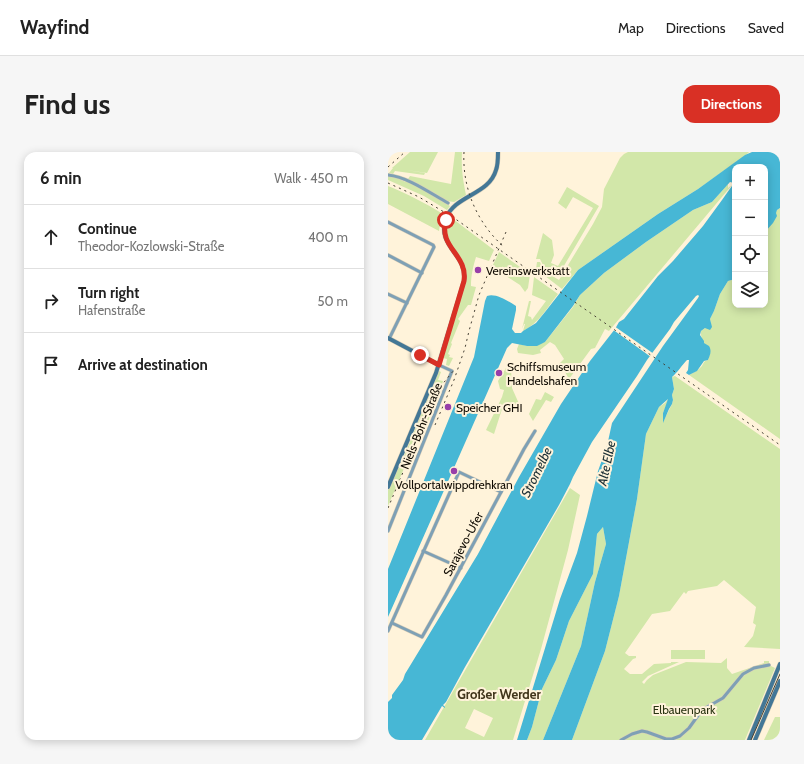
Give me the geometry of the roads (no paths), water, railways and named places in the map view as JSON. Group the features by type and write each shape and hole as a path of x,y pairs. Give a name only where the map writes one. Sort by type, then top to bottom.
{"main road":[{"path":"388,487 439,365 465,279 465,271 462,264 449,245 445,234 445,222 450,211 457,204 481,190 493,178 497,168 498,152"},
{"path":"389,339 439,365"},
{"path":"749,740 780,664"},
{"path":"755,740 780,681"}],"street":[{"path":"388,175 411,182 448,203"},
{"path":"388,222 433,245 422,273 389,339"},
{"path":"388,256 422,273"},
{"path":"388,294 407,303"},
{"name":"Niels-Bohr-Straße","path":"388,531 452,371 439,365"},
{"name":"Sarajevo-Ufer","path":"392,623 422,637 535,431"},
{"path":"388,631 459,472 501,492"},
{"path":"423,551 461,568"},
{"path":"621,740 641,731 665,739 680,736 689,728 703,709 723,698 743,674 754,668 768,665"}],"water":[{"path":"752,152 780,152 780,208 777,210 777,216 768,229 768,164 733,164"},
{"path":"732,164 732,182 730,182 712,202 693,210 604,273 580,295 545,342 537,346 512,343 507,348 388,617 388,569 474,357 487,296 491,295 498,297 516,306 512,329 515,333 521,333 536,323 578,270 658,214 698,189"},
{"path":"732,186 732,280 728,281 720,294 710,319 712,327 710,330 705,328 701,331 700,335 704,343 709,346 710,350 708,360 704,361 697,371 689,375 686,373 688,370 689,360 687,360 672,377 674,389 672,404 663,423 663,413 668,399 659,407 646,434 637,499 619,596 605,651 572,740 543,740 581,646 595,582 606,544 603,527 597,534 593,574 569,621 556,660 542,689 527,740 517,740 560,599 577,553 612,423 663,346 698,298 698,295 674,322 592,442 559,505 443,705 445,708 442,706 422,740 388,740 388,702 403,680 405,674 478,554 519,477 561,404 619,322 624,319 658,276 703,226"}],"tram line":[{"path":"751,740 780,674"}],"railway":[{"path":"388,167 405,152"},
{"path":"464,152 466,179 473,204 486,227 494,238 504,247"},
{"path":"388,183 419,197 454,218 780,445"},
{"path":"435,425 454,380 465,348 479,295 506,232"},
{"path":"388,508 435,396 454,370"}],"place":[{"name":"Vereinswerkstatt","path":"478,270"},
{"name":"Schiffsmuseum Handelshafen","path":"499,373"},
{"name":"Speicher GHI","path":"448,407"},
{"name":"Vollportalwippdrehkran","path":"454,471"}],"district":[{"name":"Großer Werder","path":"499,694"}],"water label":[{"name":"Alte Elbe","path":"606,463"},
{"name":"Stromelbe","path":"536,472"}],"park label":[{"name":"Elbauenpark","path":"684,709"}]}
